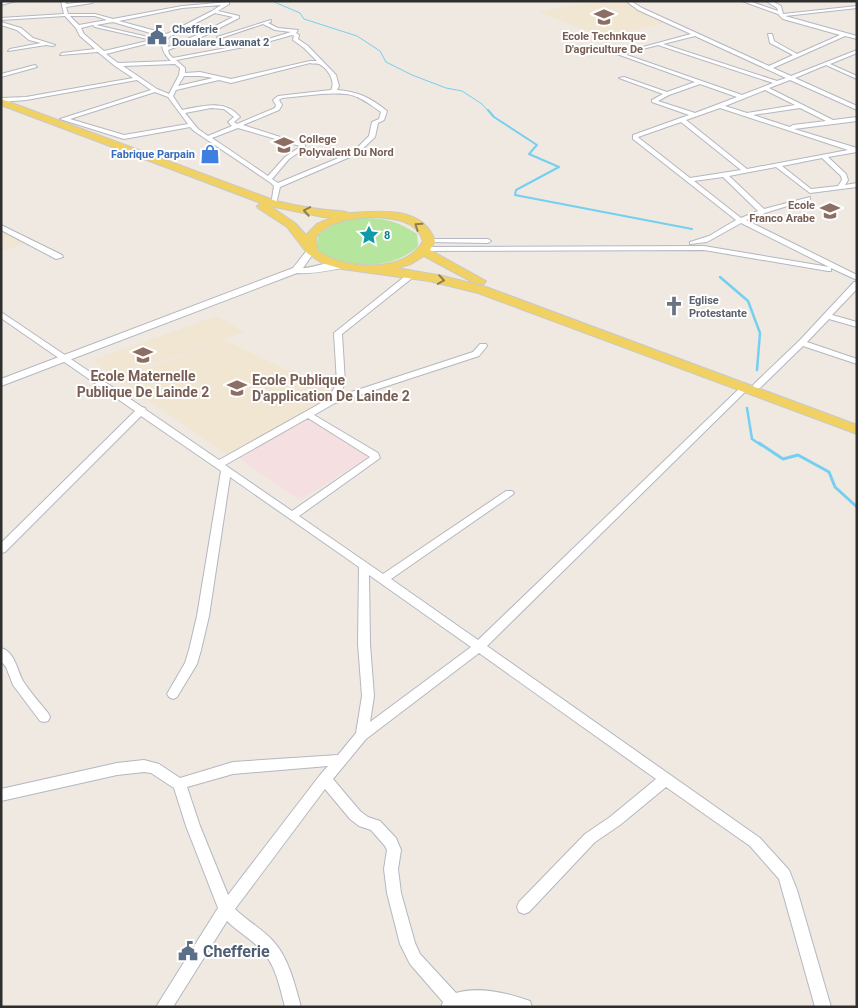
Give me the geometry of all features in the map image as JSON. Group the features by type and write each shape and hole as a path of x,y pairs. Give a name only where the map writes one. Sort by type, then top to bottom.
{"main road":[{"path":"1,101 60,120 273,204 323,214 371,214 401,218 413,222 425,230 426,247"},
{"path":"1,106 266,208 291,225 311,249 327,262 339,266 375,269 454,282 482,290 751,387 857,423"},
{"path":"311,249 310,237 318,227 334,220 355,215"},
{"path":"375,269 398,265 426,247"},
{"path":"426,247 491,286 857,430"}],"street":[{"path":"1,4 14,1"},
{"path":"628,1 857,108"},
{"path":"744,1 842,35 857,37"},
{"path":"768,1 776,3 780,8 781,14"},
{"path":"92,2 64,4 66,15 78,27 82,35 115,64 155,90 170,96 190,124 277,186"},
{"path":"78,27 112,21 158,9 228,2"},
{"path":"62,54 101,52 161,40 214,12 228,2"},
{"path":"781,14 857,7"},
{"path":"159,56 237,17 214,12"},
{"path":"1,21 66,15 95,16 167,36"},
{"path":"1,21 31,38 50,44 10,50"},
{"path":"115,64 175,61 231,44 260,42 296,31 277,29 266,22 219,37"},
{"path":"92,24 161,40"},
{"path":"190,24 199,25"},
{"path":"1,28 12,26"},
{"path":"208,27 237,30"},
{"path":"292,33 296,35 295,39 309,50 326,71 334,76 336,86 333,92"},
{"path":"204,34 219,37 231,44"},
{"path":"696,34 619,54 742,97"},
{"path":"770,35 772,42 796,55"},
{"path":"771,67 842,35"},
{"path":"161,40 166,52 183,68 182,75 170,96"},
{"path":"659,44 778,83"},
{"path":"782,49 805,52"},
{"path":"856,52 720,106 635,136 636,139 740,220 857,278"},
{"path":"115,64 150,57"},
{"path":"182,75 200,74 231,82 310,62 320,63"},
{"path":"827,64 857,78"},
{"path":"1,76 35,66"},
{"path":"1,101 26,100 44,95 113,85 139,78"},
{"path":"173,89 220,78"},
{"path":"622,78 667,94"},
{"path":"695,115 654,101 667,94 700,82"},
{"path":"765,88 834,123"},
{"path":"60,120 155,90"},
{"path":"208,138 277,108 279,105 276,98 333,92 360,95 384,111 381,120 375,122 372,137 355,153 277,186"},
{"path":"844,102 857,100"},
{"path":"720,106 856,150"},
{"path":"746,114 800,106"},
{"path":"181,112 220,107 233,112 237,117 231,122 235,125 298,143 303,147 287,158 269,179"},
{"path":"788,128 857,119"},
{"path":"60,120 124,137 190,124"},
{"path":"683,120 746,170"},
{"path":"690,180 856,150"},
{"path":"824,157 844,175 845,180 840,187"},
{"path":"777,165 810,191 857,185"},
{"path":"724,175 762,211"},
{"path":"273,204 277,186"},
{"path":"702,245 740,220 762,211 808,198"},
{"path":"1,226 59,257"},
{"path":"426,247 702,245 843,271"},
{"path":"296,270 311,249"},
{"path":"1,383 296,270 314,271 325,267 339,266"},
{"path":"332,402 341,383 338,333 412,275"},
{"path":"164,1007 226,909 325,779 362,735 479,647 751,387 802,343 857,284"},
{"path":"1,314 293,515 755,842 784,875 790,890 823,1007"},
{"path":"827,316 857,325"},
{"path":"802,343 857,362"},
{"path":"222,466 307,414 332,402 476,354 483,346"},
{"path":"1,549 142,410"},
{"path":"293,515 374,458 375,455 307,414"},
{"path":"173,694 191,664 195,650 202,616 222,466"},
{"path":"383,579 509,493"},
{"path":"362,735 368,696 364,644 364,566"},
{"path":"1,652 11,665 20,687 44,717"},
{"path":"179,784 233,768 341,760"},
{"path":"1,795 117,769 144,766 154,768 179,784 193,826 226,909 234,920 270,948 293,1007"},
{"path":"325,779 355,815 364,822 375,825 391,842 394,850 392,869 394,893 408,944 415,959 451,1004 470,997 498,1004 524,1007"},
{"path":"524,908 590,838 615,821 666,779"}],"shaded area":[{"name":"Ecole Technkque D'agriculture De","path":"624,1 668,22 604,37 538,12 588,3"},
{"path":"1,224 30,242 1,251"},
{"path":"217,316 244,332 114,377 93,360"},
{"path":"224,340 338,394 229,456 117,378"},
{"path":"306,416 373,454 300,500 238,458 241,453"}],"green space":[{"path":"358,218 382,219 396,223 417,234 418,246 410,253 389,262 365,265 332,259 319,251 317,247 318,235 337,222"}],"waterway":[{"path":"272,1 300,13 304,19 357,36 380,51 386,62 412,75 446,88 462,91 482,104 489,112"},
{"path":"488,110 494,117 537,145 529,154 559,167 516,190 515,195 692,229"},
{"path":"720,277 748,301 760,333 757,370"},
{"path":"747,408 752,439 761,445"},
{"path":"759,443 783,459 798,455 829,472 835,487 857,507"}],"place":[{"name":"Ecole Technkque D'agriculture De","path":"604,17"},
{"name":"Chefferie Doualare Lawanat 2","path":"157,35"},
{"name":"College Polyvalent Du Nord","path":"284,145"},
{"name":"Fabrique Parpain","path":"210,154"},
{"name":"Ecole Franco Arabe","path":"830,211"},
{"name":"8","path":"369,235"},
{"name":"Eglise Protestante","path":"674,306"},
{"name":"Ecole Maternelle Publique De Lainde 2","path":"143,355"},
{"name":"Ecole Publique D'application De Lainde 2","path":"237,388"},
{"name":"Chefferie","path":"188,951"}]}
